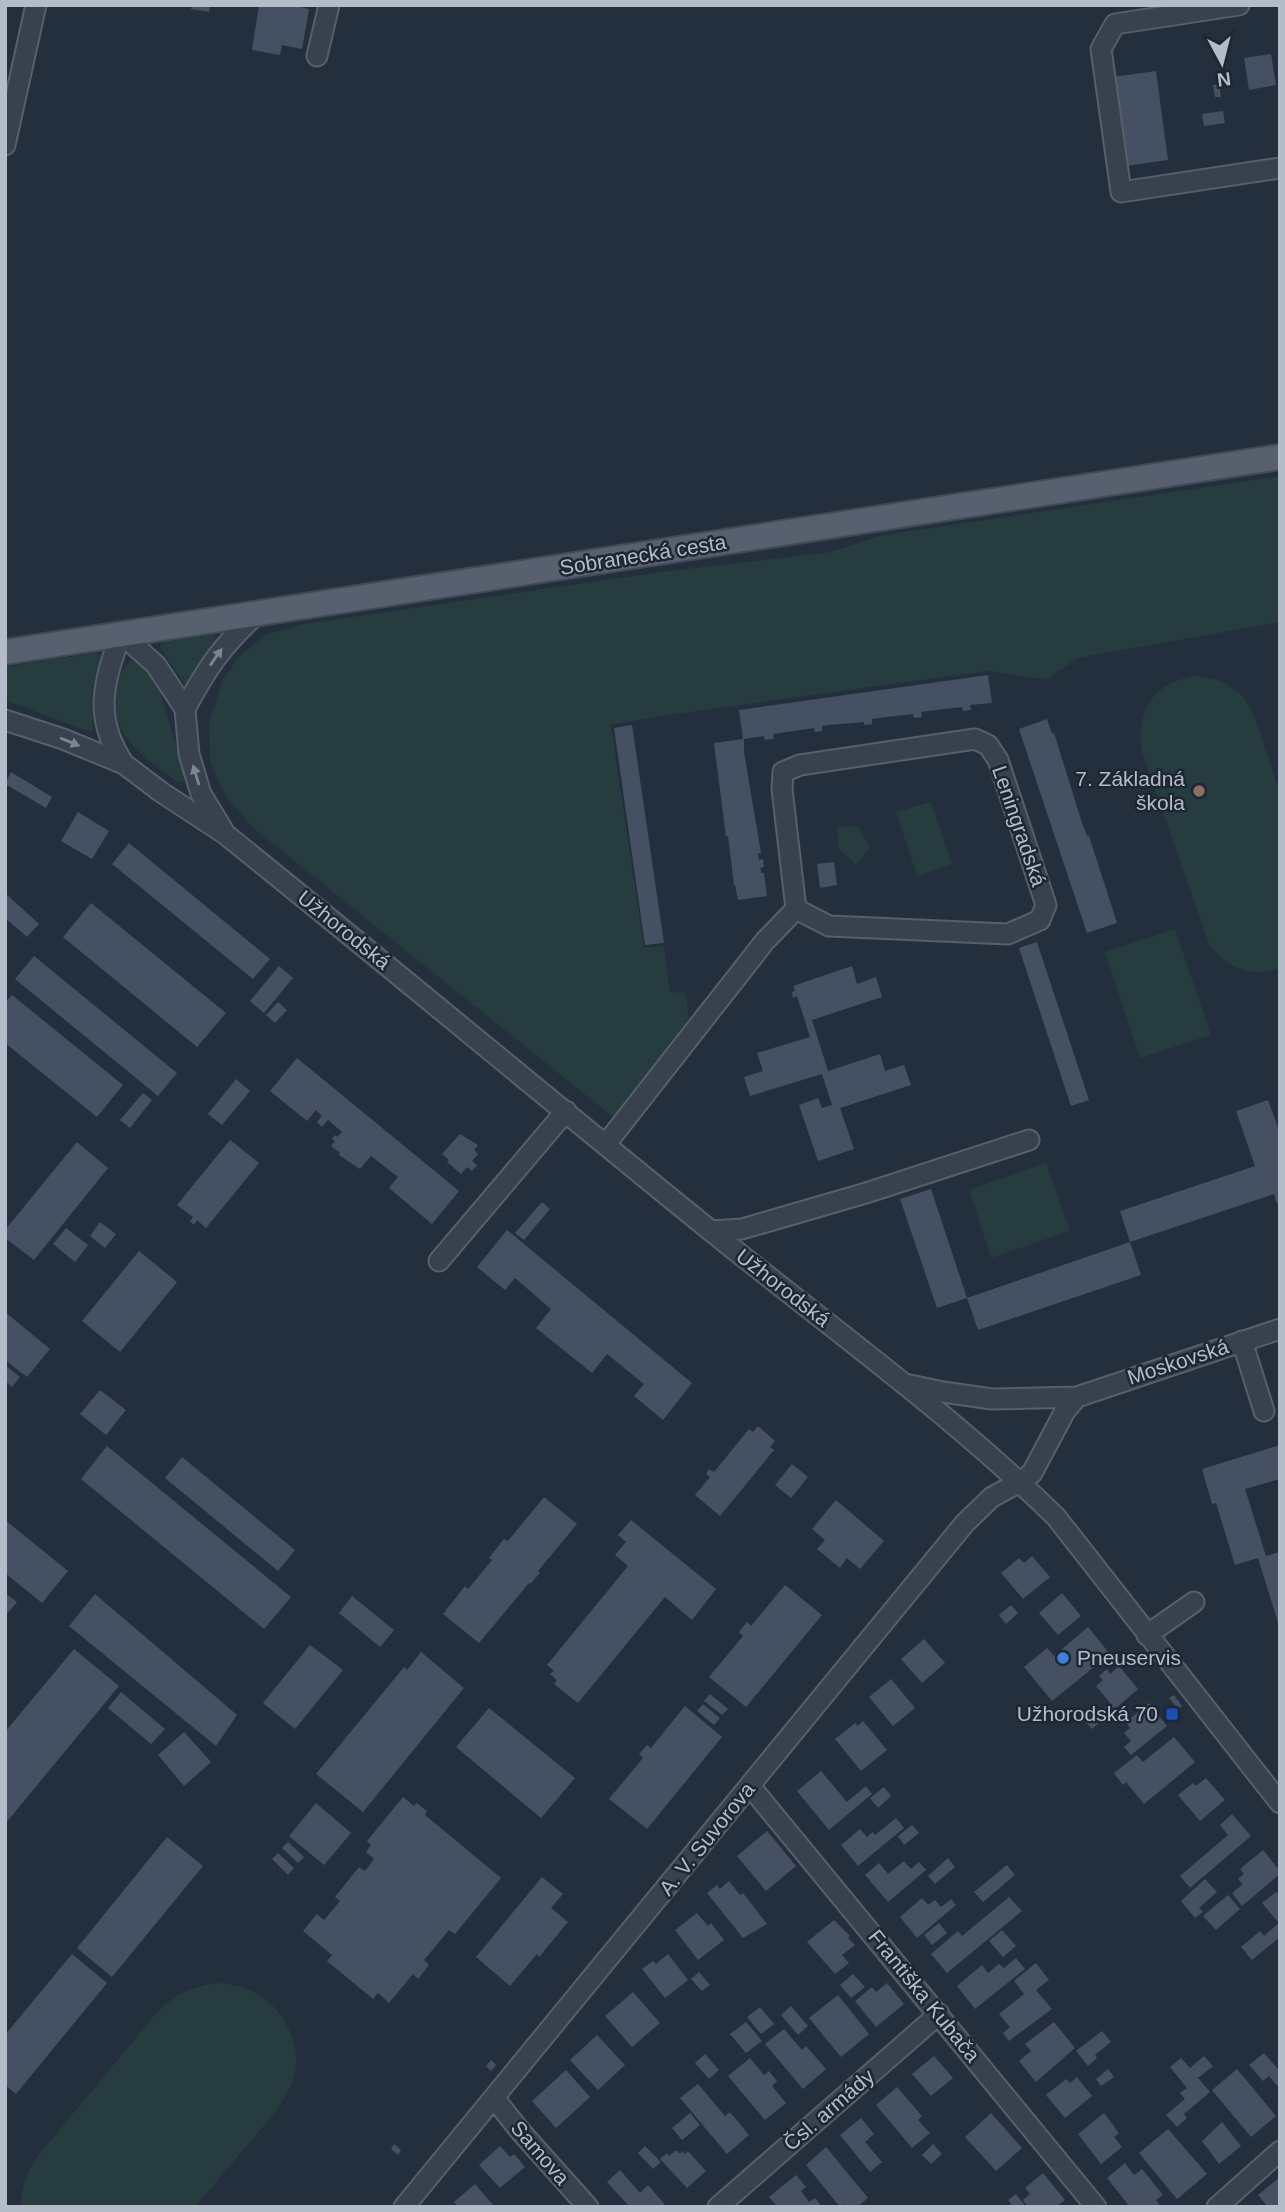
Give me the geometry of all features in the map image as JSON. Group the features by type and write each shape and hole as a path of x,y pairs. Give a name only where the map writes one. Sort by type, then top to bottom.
{"main road":[{"name":"Sobranecká cesta","path":"5,652 1280,457"}],"street":[{"path":"5,145 36,5"},
{"path":"317,56 329,5"},
{"path":"1239,5 1115,24 1101,49 1121,192 1280,168"},
{"path":"185,709 204,674 225,644 258,613"},
{"name":"Užhorodská","path":"124,764 110,744 103,716 107,671 121,634 156,665 185,709 189,754 201,794 225,834"},
{"name":"Užhorodská","path":"5,720 63,739 124,764 225,834 711,1231 906,1384 1020,1482 1056,1517 1280,1803"},
{"name":"Leningradská","path":"975,739 988,746 998,760 1046,905 1040,920 1008,934 843,927 829,926 796,909 782,789 783,772 800,765 975,739"},
{"path":"606,1144 765,941 796,909"},
{"path":"439,1261 566,1111"},
{"path":"711,1231 742,1229 761,1221 866,1193 1029,1140"},
{"name":"Moskovská","path":"906,1384 992,1399 1077,1397 1280,1329"},
{"path":"1242,1341 1264,1411"},
{"path":"1020,1482 1032,1473 1065,1411 1077,1397"},
{"name":"A. V. Suvorova","path":"404,2207 965,1523 992,1497 1020,1482"},
{"path":"1147,1635 1194,1602"},
{"name":"Františka Kubača","path":"750,1786 1096,2207"},
{"name":"Čsl. armády","path":"718,2207 939,2014"},
{"name":"Samova","path":"494,2098 588,2207"},
{"path":"1217,2207 1280,2151"}],"green space":[{"path":"1280,476 1280,622 1077,658 1047,680 988,671 611,725 644,948 664,946 670,992 685,993 689,1016 685,1027 613,1117 251,826 224,794 210,761 209,722 223,679 239,657 265,635 304,624 653,573 831,552 883,535"},
{"path":"212,635 216,637 186,686 160,645 164,642"},
{"path":"95,653 101,655 101,660 92,690 93,731 5,700 5,667"},
{"path":"132,659 152,676 160,691 185,776 183,782 178,782 143,756 119,722 116,708 118,683 123,670"},
{"path":"1195,676 1222,681 1243,696 1255,717 1280,793 1280,968 1269,971 1249,971 1231,965 1209,944 1142,752 1142,724 1150,701 1168,685"},
{"path":"931,802 952,864 917,876 896,812"},
{"path":"858,826 870,848 856,865 839,849 837,827"},
{"path":"1175,929 1211,1035 1140,1058 1105,952"},
{"path":"1046,1163 1070,1231 991,1258 969,1190"},
{"path":"215,1983 254,1992 277,2010 292,2037 296,2054 295,2070 291,2085 274,2113 195,2207 21,2207 25,2181 36,2158 154,2016 181,1994"}],"building":[{"path":"192,5 210,5 209,12 191,9"},
{"path":"259,5 292,5 309,9 302,49 282,45 280,55 252,50"},
{"path":"1271,54 1276,85 1249,90 1244,58"},
{"path":"1156,71 1168,160 1125,166 1113,77"},
{"path":"1219,84 1221,97 1215,97 1213,85"},
{"path":"1223,111 1225,123 1204,126 1202,114"},
{"path":"988,675 992,703 970,705 971,710 963,711 962,707 928,711 921,712 922,717 914,718 913,714 878,718 872,719 872,724 864,725 864,722 829,725 822,726 822,731 815,732 814,728 773,734 774,739 765,740 764,736 744,739 761,853 758,853 759,860 763,859 764,867 760,868 761,873 764,873 767,896 738,900 728,836 726,837 714,743 743,739 739,710"},
{"path":"1047,719 1117,923 1087,933 1019,729"},
{"path":"632,725 664,943 645,945 614,728"},
{"path":"11,772 52,797 46,808 5,784"},
{"path":"78,812 109,831 92,859 61,841"},
{"path":"129,843 270,959 253,979 112,864"},
{"path":"834,862 837,885 820,888 817,864"},
{"path":"5,893 39,924 27,937 5,918"},
{"path":"91,903 226,1013 197,1047 63,937"},
{"path":"1037,942 1089,1100 1071,1106 1019,948"},
{"path":"34,956 177,1073 158,1096 15,979"},
{"path":"279,966 293,978 264,1013 250,1001"},
{"path":"852,966 857,984 876,977 882,997 812,1020 828,1071 880,1054 885,1071 904,1065 911,1085 840,1108 854,1149 818,1161 799,1105 818,1098 822,1108 832,1105 822,1074 750,1096 744,1077 763,1071 757,1053 810,1037 797,996 793,998 793,986"},
{"path":"12,995 123,1085 97,1117 5,1043 5,1003"},
{"path":"278,1002 287,1010 275,1023 266,1015"},
{"path":"297,1058 459,1191 432,1224 389,1188 398,1177 371,1156 360,1169 339,1155 331,1146 335,1135 337,1137 342,1132 328,1120 322,1127 317,1122 322,1116 316,1110 307,1121 270,1091"},
{"path":"236,1079 250,1091 222,1125 208,1114"},
{"path":"143,1093 152,1100 130,1128 120,1120"},
{"path":"1268,1100 1280,1133 1280,1203 1277,1204 1274,1194 1130,1242 1120,1211 1255,1166 1236,1111"},
{"path":"460,1134 478,1145 474,1150 478,1154 472,1161 477,1165 472,1171 467,1167 461,1174 442,1154"},
{"path":"230,1140 259,1163 206,1228 197,1220 194,1225 190,1221 193,1217 177,1205"},
{"path":"77,1142 108,1168 34,1260 5,1238 5,1230"},
{"path":"931,1189 967,1298 937,1308 900,1199"},
{"path":"542,1202 550,1209 524,1240 515,1233"},
{"path":"100,1222 116,1234 105,1248 90,1236"},
{"path":"66,1228 88,1245 75,1262 53,1244"},
{"path":"507,1230 692,1383 663,1420 634,1396 644,1384 607,1354 592,1373 536,1328 551,1309 515,1278 505,1290 477,1267"},
{"path":"1130,1242 1141,1275 978,1330 967,1298"},
{"path":"139,1251 177,1282 120,1352 82,1321"},
{"path":"5,1312 50,1349 27,1377 5,1360"},
{"path":"5,1365 20,1377 12,1387 5,1381"},
{"path":"100,1390 126,1410 106,1435 80,1414"},
{"path":"758,1426 775,1441 770,1447 774,1450 720,1516 695,1495 710,1477 706,1474 709,1469 714,1472 749,1429 753,1432"},
{"path":"1280,1445 1280,1479 1245,1489 1266,1556 1280,1552 1279,1626 1258,1558 1235,1565 1216,1503 1212,1504 1202,1469"},
{"path":"107,1446 291,1597 264,1629 81,1479"},
{"path":"182,1457 295,1550 278,1571 165,1478"},
{"path":"792,1464 808,1477 791,1498 775,1485"},
{"path":"544,1497 577,1524 538,1571 540,1573 479,1643 443,1614 465,1586 468,1589 492,1560 489,1558 504,1539 508,1541"},
{"path":"836,1500 884,1541 860,1569 847,1558 840,1568 817,1549 825,1540 812,1529"},
{"path":"5,1520 68,1571 42,1603 5,1573"},
{"path":"631,1520 716,1589 692,1620 665,1597 578,1703 554,1684 557,1680 550,1674 554,1671 547,1665 628,1566 615,1555 626,1542 618,1535"},
{"path":"1032,1556 1050,1577 1023,1599 1001,1573 1019,1558 1024,1563"},
{"path":"785,1585 822,1615 746,1707 709,1677 743,1636 739,1632 747,1622 751,1626"},
{"path":"5,1593 17,1602 5,1616"},
{"path":"1062,1593 1081,1616 1058,1635 1039,1613"},
{"path":"95,1594 237,1715 216,1746 69,1626"},
{"path":"352,1596 394,1630 380,1647 339,1613"},
{"path":"1011,1605 1018,1613 1006,1624 999,1615"},
{"path":"1088,1627 1110,1654 1052,1701 1024,1667 1047,1648 1054,1656"},
{"path":"924,1639 945,1663 922,1683 901,1659"},
{"path":"310,1645 343,1670 295,1729 263,1703"},
{"path":"74,1649 119,1686 5,1824 5,1732"},
{"path":"421,1652 464,1688 363,1812 316,1774 404,1667 407,1670"},
{"path":"1119,1666 1138,1689 1092,1729 1082,1718 1090,1710 1095,1715 1110,1703 1096,1686 1103,1680 1099,1676 1107,1669 1110,1674"},
{"path":"891,1679 915,1708 893,1726 869,1697"},
{"path":"121,1692 165,1729 151,1744 108,1708"},
{"path":"710,1694 728,1709 722,1715 704,1701"},
{"path":"1174,1695 1182,1706 1178,1709 1169,1698"},
{"path":"1149,1703 1167,1726 1131,1755 1124,1747 1131,1741 1124,1733 1130,1728 1126,1722"},
{"path":"703,1704 720,1718 714,1725 697,1711"},
{"path":"685,1706 722,1737 647,1829 609,1799 643,1758 639,1754 647,1745 651,1748"},
{"path":"489,1708 575,1778 541,1818 456,1747"},
{"path":"863,1721 887,1750 861,1771 835,1739 855,1723 858,1726"},
{"path":"184,1732 211,1762 184,1786 158,1755"},
{"path":"1174,1737 1195,1762 1144,1804 1126,1782 1123,1785 1114,1773 1137,1755 1143,1762"},
{"path":"821,1771 847,1802 866,1786 872,1794 829,1830 797,1791"},
{"path":"1206,1778 1225,1800 1200,1821 1178,1795 1193,1783 1196,1786"},
{"path":"884,1787 891,1796 878,1808 870,1798"},
{"path":"403,1797 414,1806 417,1803 427,1811 425,1815 501,1878 455,1934 449,1930 424,1960 429,1965 418,1979 413,1974 389,2003 378,1993 373,1999 327,1961 332,1955 303,1931 317,1914 324,1920 340,1901 335,1897 359,1867 365,1871 374,1859 366,1852 371,1845 367,1841"},
{"path":"316,1803 351,1833 324,1865 289,1836"},
{"path":"1232,1814 1251,1836 1190,1888 1180,1876 1228,1835 1220,1825"},
{"path":"896,1818 904,1828 858,1866 841,1845 860,1829 867,1837 873,1832 875,1835"},
{"path":"912,1825 919,1833 904,1845 898,1836"},
{"path":"767,1831 796,1866 766,1891 737,1856"},
{"path":"167,1837 203,1866 112,1977 77,1948"},
{"path":"288,1842 304,1857 298,1863 282,1848"},
{"path":"1263,1850 1280,1874 1242,1906 1232,1893 1243,1884 1238,1879 1244,1874 1240,1869"},
{"path":"278,1853 294,1868 288,1875 272,1859"},
{"path":"948,1858 955,1867 935,1884 928,1876"},
{"path":"904,1861 911,1869 919,1862 926,1870 888,1902 865,1875 879,1863 888,1874"},
{"path":"1007,1865 1015,1875 983,1902 974,1892"},
{"path":"542,1877 563,1894 551,1908 568,1922 510,1986 476,1957"},
{"path":"1205,1879 1217,1892 1199,1908 1203,1912 1195,1918 1181,1901"},
{"path":"729,1881 740,1895 743,1893 767,1924 743,1938 707,1893 717,1885 720,1889"},
{"path":"1276,1892 1280,1896 1280,1937 1252,1960 1241,1947 1260,1931 1264,1936 1279,1923 1262,1903"},
{"path":"1228,1895 1240,1909 1216,1930 1203,1916"},
{"path":"1009,1897 1022,1911 947,1973 931,1954 958,1931 962,1936"},
{"path":"922,1898 928,1905 935,1900 941,1907 951,1899 956,1905 917,1938 900,1917"},
{"path":"697,1913 708,1926 711,1923 724,1940 698,1960 675,1930"},
{"path":"834,1920 855,1945 842,1955 849,1963 835,1974 807,1942"},
{"path":"939,1923 947,1933 932,1945 924,1935"},
{"path":"1002,1930 1016,1946 1003,1957 989,1941"},
{"path":"72,1954 107,1983 16,2094 5,2085 5,2035"},
{"path":"668,1954 688,1980 665,1998 642,1969 653,1961 656,1964"},
{"path":"1016,1958 1025,1969 975,2009 957,1986 982,1965 988,1973 999,1964 1004,1968"},
{"path":"1036,1963 1049,1980 1036,1990 1052,2009 1009,2041 1003,2033 1010,2027 999,2014 1024,1994 1014,1981"},
{"path":"699,1972 710,1985 702,1991 691,1979"},
{"path":"853,1974 865,1987 851,1998 840,1985"},
{"path":"887,1983 904,2004 876,2027 855,2001 872,1987 876,1992"},
{"path":"633,1992 660,2023 632,2047 605,2016"},
{"path":"838,1995 869,2034 841,2057 809,2018"},
{"path":"791,2006 808,2026 798,2035 781,2015"},
{"path":"760,2007 774,2024 761,2034 747,2017"},
{"path":"746,2022 762,2041 746,2053 730,2034"},
{"path":"1054,2022 1075,2048 1036,2082 1019,2061 1031,2051 1025,2044"},
{"path":"784,2029 802,2050 806,2046 826,2069 803,2089 765,2044"},
{"path":"1102,2031 1111,2042 1095,2055 1097,2058 1088,2066 1076,2051"},
{"path":"597,2035 625,2065 598,2090 570,2060"},
{"path":"1264,2053 1280,2068 1280,2089 1269,2076 1263,2081 1249,2065"},
{"path":"705,2054 719,2070 709,2079 695,2063"},
{"path":"934,2056 953,2078 931,2096 912,2074"},
{"path":"1204,2056 1213,2066 1198,2078 1210,2092 1184,2114 1187,2118 1177,2127 1166,2115 1185,2099 1180,2093 1187,2088 1170,2067 1181,2058 1190,2068"},
{"path":"750,2058 764,2075 769,2071 777,2081 772,2086 786,2103 765,2120 728,2076"},
{"path":"491,2060 496,2065 491,2071 486,2066"},
{"path":"1108,2069 1114,2077 1101,2086 1096,2079"},
{"path":"1237,2069 1276,2116 1251,2137 1212,2090"},
{"path":"566,2070 590,2097 556,2128 532,2101"},
{"path":"1077,2077 1092,2096 1065,2118 1046,2095 1066,2079 1070,2083"},
{"path":"698,2084 725,2116 730,2112 749,2135 727,2154 680,2098"},
{"path":"897,2087 922,2116 918,2120 930,2133 912,2148 876,2105"},
{"path":"690,2113 700,2125 682,2140 672,2128"},
{"path":"991,2113 1022,2148 996,2171 965,2137"},
{"path":"1104,2113 1119,2133 1114,2137 1122,2147 1101,2164 1078,2134"},
{"path":"861,2118 874,2134 865,2142 882,2162 870,2172 840,2135"},
{"path":"1222,2122 1241,2146 1219,2164 1202,2141"},
{"path":"1168,2129 1207,2174 1177,2199 1139,2153"},
{"path":"394,2144 401,2150 398,2155 391,2149"},
{"path":"933,2144 942,2154 931,2164 922,2155"},
{"path":"500,2146 510,2157 514,2154 525,2167 500,2188 479,2165"},
{"path":"645,2146 661,2162 653,2169 638,2153"},
{"path":"826,2147 868,2198 857,2207 846,2207 844,2204 840,2207 806,2165"},
{"path":"676,2150 680,2154 682,2151 685,2154 688,2151 706,2171 687,2188 660,2159"},
{"path":"1125,2163 1134,2175 1142,2169 1163,2195 1156,2200 1161,2207 1130,2207 1107,2178"},
{"path":"620,2170 640,2193 648,2185 666,2206 631,2207 627,2204 607,2182"},
{"path":"1043,2173 1065,2200 1056,2207 1028,2207 1023,2200 1030,2194 1025,2188"},
{"path":"796,2175 806,2187 801,2191 809,2202 815,2198 822,2207 778,2207 769,2197"},
{"path":"1280,2177 1280,2207 1268,2207 1258,2195"},
{"path":"475,2184 495,2207 458,2207 454,2202"},
{"path":"1016,2194 1026,2207 1013,2207 1008,2200"}],"place":[{"name":"7. Základná škola","path":"1199,791"},
{"name":"Pneuservis","path":"1063,1658"},
{"name":"Užhorodská 70","path":"1172,1714"}]}
